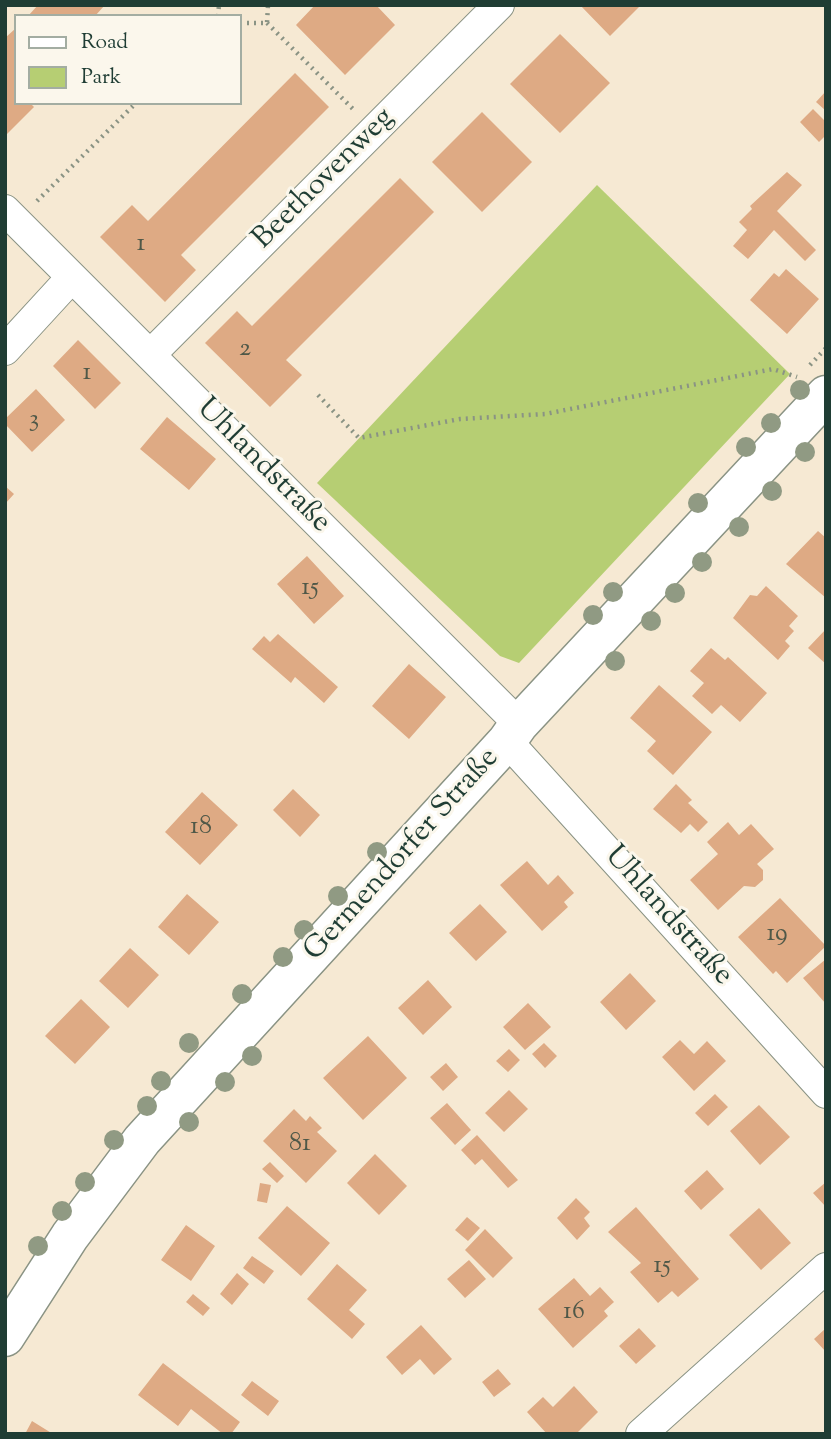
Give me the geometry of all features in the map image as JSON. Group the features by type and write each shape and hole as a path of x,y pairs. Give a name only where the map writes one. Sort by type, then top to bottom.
{"main road":[{"name":"Germendorfer Straße","path":"5,1337 70,1236 142,1140 513,733 812,386"}],"street":[{"name":"Beethovenweg","path":"150,355 499,5"},
{"name":"Uhlandstraße","path":"11,216 150,355 513,733 826,1093"},
{"path":"5,350 72,278"},
{"path":"641,1434 826,1268"}],"path":[{"path":"267,23 268,5"},
{"path":"242,23 267,23 375,130"},
{"path":"11,216 134,105"},
{"path":"318,395 359,438 460,419 545,414 773,369 812,386"}],"green space":[{"path":"597,185 790,374 519,663 500,656 317,483"}],"building":[{"path":"38,5 105,5 97,14 30,14"},
{"path":"315,5 376,5 395,25 345,75 296,25"},
{"path":"580,5 641,5 610,36"},
{"path":"14,30 14,105 34,107 5,136 5,38"},
{"path":"560,34 610,83 560,133 510,84"},
{"path":"295,73 329,107 181,255 196,270 165,302 100,237 132,205 148,221"},
{"path":"826,91 826,111 816,102"},
{"path":"813,109 826,122 826,135 819,142 800,122"},
{"path":"482,112 532,162 482,212 432,162"},
{"path":"787,172 802,185 777,211 816,250 805,261 774,230 748,259 733,246 747,230 739,222 752,209 750,206"},
{"path":"400,178 434,212 286,360 302,375 270,407 205,343 237,311 252,326"},
{"path":"786,269 819,299 787,334 750,300 774,273 779,277"},
{"path":"78,340 121,383 95,409 53,366"},
{"path":"36,389 65,420 32,452 5,424 5,419"},
{"path":"167,417 216,459 189,490 140,449"},
{"path":"5,486 14,494 5,504"},
{"path":"818,531 826,538 826,598 786,564"},
{"path":"307,556 344,596 314,624 277,584"},
{"path":"766,586 798,616 789,626 794,631 785,641 790,646 778,660 733,618 750,595 757,596"},
{"path":"826,629 826,664 808,648"},
{"path":"278,634 338,687 324,703 295,677 291,683 252,649 264,636 270,642"},
{"path":"711,648 725,660 728,657 767,693 740,722 721,705 712,714 692,696 704,683 690,671"},
{"path":"409,664 446,697 409,739 372,706"},
{"path":"659,685 712,732 673,775 647,751 656,741 630,718"},
{"path":"676,784 692,800 688,803 708,822 698,832 690,824 681,833 653,809"},
{"path":"293,789 320,815 300,837 273,810"},
{"path":"202,792 238,825 200,865 165,832"},
{"path":"728,822 739,835 751,824 774,849 757,864 763,870 763,880 755,887 744,886 718,910 690,880 718,854 707,842"},
{"path":"527,861 548,885 558,875 574,893 564,902 568,907 542,931 500,885"},
{"path":"187,894 219,922 189,955 158,927"},
{"path":"780,898 826,946 787,983 776,971 773,974 738,937"},
{"path":"480,904 507,932 476,961 449,933"},
{"path":"130,948 159,975 128,1008 99,981"},
{"path":"826,959 826,1004 803,978"},
{"path":"630,973 656,1001 626,1030 600,1002"},
{"path":"428,980 452,1007 423,1035 398,1008"},
{"path":"81,999 110,1027 75,1064 45,1036"},
{"path":"528,1003 551,1027 525,1050 503,1027"},
{"path":"368,1036 407,1078 363,1120 323,1078"},
{"path":"680,1040 694,1054 707,1041 726,1061 694,1091 662,1057"},
{"path":"544,1043 557,1056 545,1068 532,1054"},
{"path":"509,1049 520,1060 508,1072 496,1061"},
{"path":"446,1063 458,1077 443,1091 430,1077"},
{"path":"509,1090 528,1109 504,1132 485,1113"},
{"path":"715,1094 728,1107 708,1126 695,1113"},
{"path":"447,1103 471,1130 455,1145 430,1118"},
{"path":"759,1105 790,1137 760,1165 730,1131"},
{"path":"294,1109 306,1121 310,1116 322,1128 317,1132 337,1151 306,1183 263,1141"},
{"path":"477,1135 518,1180 508,1188 482,1159 475,1165 461,1150"},
{"path":"375,1154 407,1186 379,1215 347,1183"},
{"path":"270,1162 284,1176 277,1183 262,1169"},
{"path":"707,1170 724,1189 701,1210 684,1191"},
{"path":"826,1182 826,1207 813,1193"},
{"path":"260,1183 271,1185 267,1203 257,1201"},
{"path":"576,1198 590,1212 584,1218 590,1226 577,1240 557,1218"},
{"path":"287,1206 330,1243 301,1276 258,1238"},
{"path":"636,1207 699,1279 678,1297 672,1291 658,1303 630,1272 641,1263 608,1232"},
{"path":"759,1208 791,1243 761,1270 729,1235"},
{"path":"467,1217 480,1228 468,1241 455,1230"},
{"path":"186,1225 215,1246 191,1281 161,1260"},
{"path":"485,1229 513,1258 493,1278 465,1250"},
{"path":"252,1256 274,1271 264,1284 243,1268"},
{"path":"469,1260 486,1279 465,1298 447,1279"},
{"path":"337,1264 367,1290 349,1310 365,1324 352,1339 307,1299"},
{"path":"237,1273 249,1284 232,1305 220,1294"},
{"path":"574,1278 590,1296 600,1287 614,1302 604,1311 608,1316 573,1348 538,1309"},
{"path":"193,1294 210,1308 203,1316 186,1302"},
{"path":"421,1325 452,1359 434,1375 420,1359 402,1375 386,1357"},
{"path":"639,1328 656,1346 636,1364 619,1346"},
{"path":"826,1328 826,1352 814,1339"},
{"path":"163,1363 240,1422 231,1434 223,1434 191,1409 178,1426 138,1395"},
{"path":"498,1369 511,1384 494,1397 482,1382"},
{"path":"252,1381 279,1401 268,1416 241,1395"},
{"path":"574,1386 598,1412 576,1434 547,1434 527,1412 543,1397 553,1407"},
{"path":"32,1421 53,1434 25,1434"}]}
